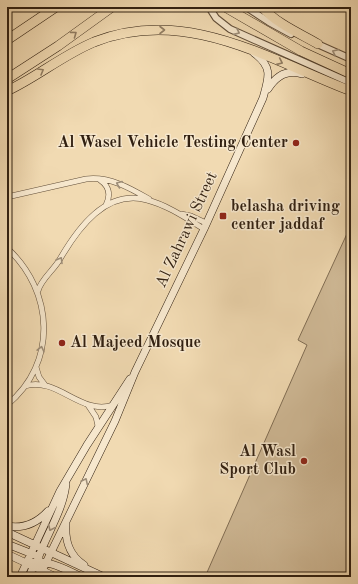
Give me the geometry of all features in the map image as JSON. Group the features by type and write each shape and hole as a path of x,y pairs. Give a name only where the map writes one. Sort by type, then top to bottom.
{"highway":[{"path":"7,40 56,7"},
{"path":"7,79 58,46 112,7"},
{"path":"225,7 301,52 351,74"},
{"path":"262,7 268,14 284,25 318,44"},
{"path":"7,91 88,45 100,40 133,32 160,30 186,31 244,46 351,91"}],"main road":[{"name":"Al Zahrawi Street","path":"51,553 115,421 135,372 205,226 262,98 268,79 267,66 260,58 244,46"},
{"name":"Al Zahrawi Street","path":"262,98 275,79 286,73 299,73 322,80"},
{"name":"Al Zahrawi Street","path":"34,545 66,480 98,426 135,372"},
{"path":"29,577 58,514 65,492 66,480"},
{"path":"7,526 20,527 33,522 40,518 52,506"},
{"path":"68,516 66,532 69,548 75,558 94,573"},
{"path":"7,532 34,545 41,574 56,577"},
{"path":"7,544 82,577"},
{"path":"20,577 26,563 51,553 104,577"},
{"path":"7,554 26,563"}],"street":[{"path":"209,7 216,18 230,29 351,83"},
{"path":"246,7 284,30 351,59"},
{"path":"7,196 86,179 98,178 125,186 153,202 205,226"},
{"path":"98,178 104,182 109,192 109,198 106,205"},
{"path":"38,291 40,284 55,266 77,233 92,216 106,205 119,200 133,198 153,202"},
{"path":"7,248 26,269 38,291 43,311 44,327 41,351 36,367 25,386 7,405"},
{"path":"36,367 39,377 45,385"},
{"path":"25,386 37,384 45,385 87,405 103,407 114,404"},
{"path":"87,405 94,412 98,426"}],"shaded area":[{"name":"Al Wasl Sport Club","path":"351,225 351,577 205,577 307,345 298,340"}],"place":[{"name":"Al Wasel Vehicle Testing Center","path":"296,143"},
{"name":"belasha driving center jaddaf","path":"223,216"},
{"name":"Al Majeed Mosque","path":"62,343"},
{"name":"Al Wasl Sport Club","path":"304,461"}]}
